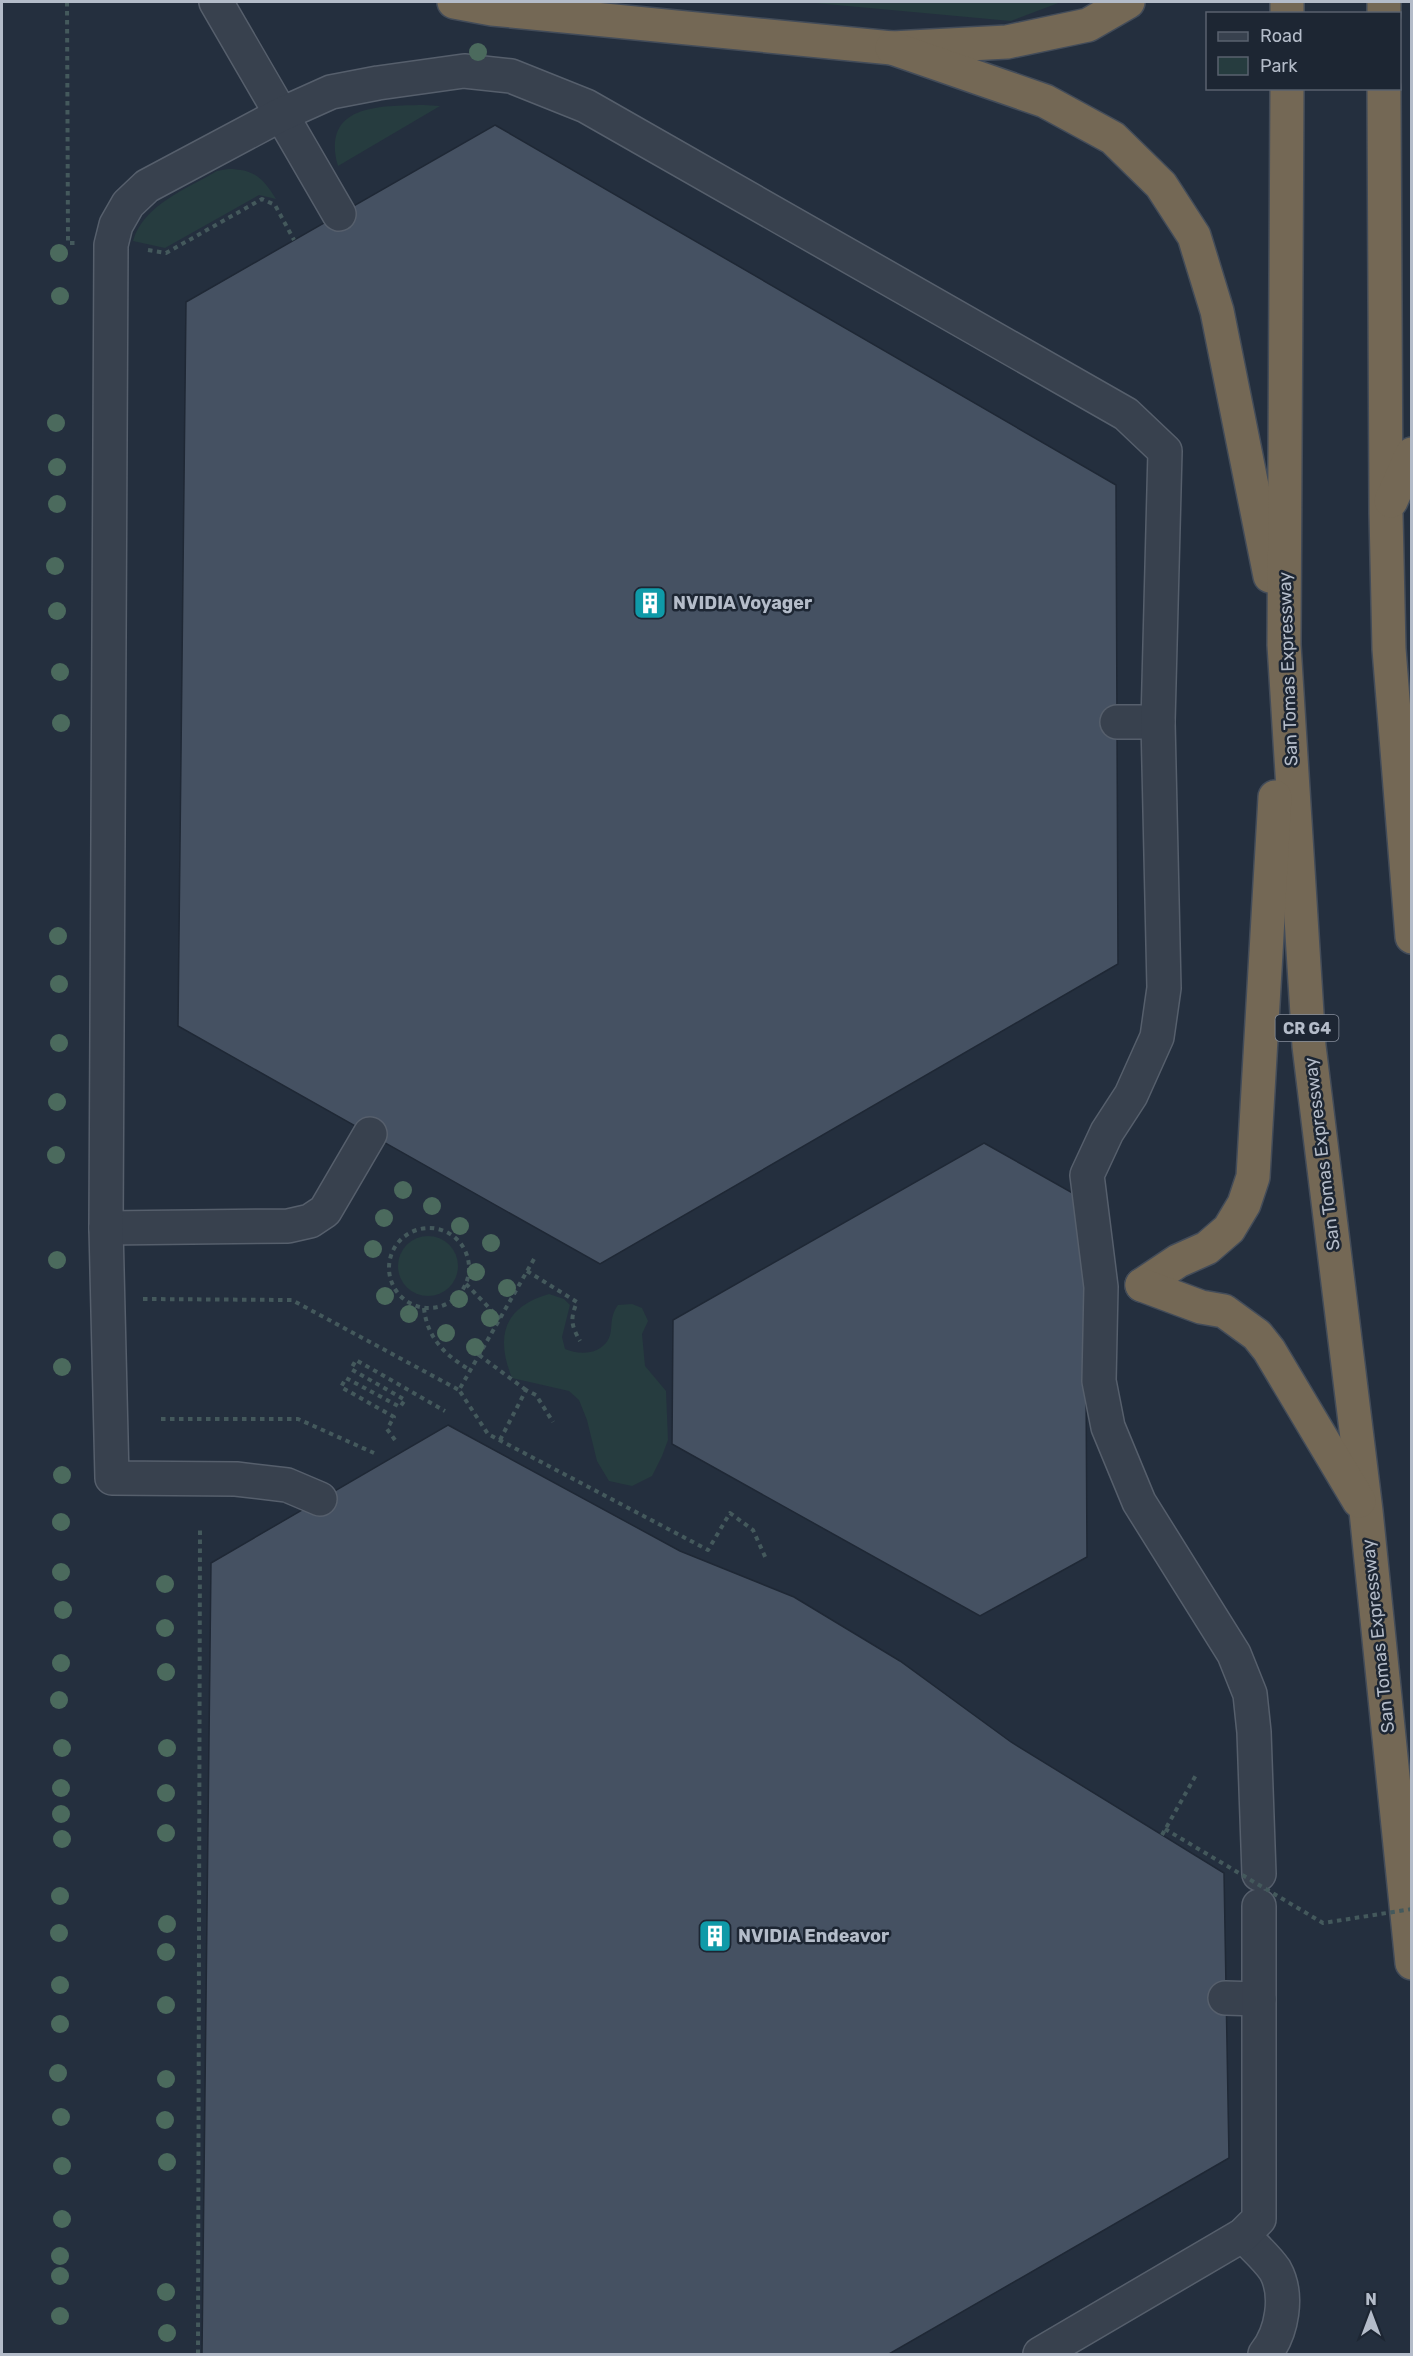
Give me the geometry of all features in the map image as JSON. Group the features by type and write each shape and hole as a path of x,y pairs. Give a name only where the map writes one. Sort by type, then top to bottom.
{"highway":[{"path":"454,2 492,9 892,48 1007,42 1088,25 1128,2"},
{"path":"892,48 1045,101 1113,138 1161,185 1194,236 1217,311 1284,645 1253,1177 1244,1204 1229,1229 1207,1248 1178,1261 1142,1286"},
{"name":"San Tomas Expressway","path":"1287,90 1284,645 1309,1046 1366,1511 1412,1963"},
{"path":"1384,90 1389,649 1412,938"},
{"path":"1386,514 1412,454"},
{"path":"1389,649 1412,687"},
{"path":"1142,1286 1201,1307 1224,1311 1257,1335 1269,1350 1366,1511"}],"lane":[{"path":"216,2 339,214"},
{"path":"320,1500 286,1485 236,1479 112,1478 106,1228 111,245 116,225 128,204 147,186 282,114 331,92 464,71 512,76 586,106 1126,414 1165,451 1158,722 1164,988 1157,1036 1131,1095 1107,1132 1087,1175 1101,1287 1099,1381 1108,1427 1139,1502 1234,1654 1250,1694 1254,1732 1259,1874"},
{"path":"1117,722 1158,722"},
{"path":"106,1228 288,1226 310,1221 325,1211 370,1134"},
{"path":"1101,1287 1142,1286"},
{"path":"1040,2355 1244,2235 1259,2219 1259,1906"},
{"path":"1225,1998 1259,1999"},
{"path":"1244,2235 1275,2271 1284,2303 1272,2346 1265,2355"}],"path":[{"path":"67,2 68,243 111,245 166,253 262,199 275,205 294,240"},
{"path":"431,1228 455,1237 463,1247 468,1259 469,1271 466,1284 459,1295 449,1303 424,1308 412,1305 400,1297 392,1286 389,1272 390,1258 395,1246 405,1236 418,1229 431,1228"},
{"path":"459,1390 534,1259"},
{"path":"527,1270 577,1302 573,1313 572,1328 579,1341"},
{"path":"466,1284 500,1319"},
{"path":"107,1299 292,1300 459,1390 488,1434 708,1550 730,1513 753,1530 767,1561"},
{"path":"424,1308 426,1325 437,1341 454,1360 470,1370"},
{"path":"479,1355 536,1395 553,1422"},
{"path":"395,1440 387,1429 394,1417 341,1387 346,1378 400,1407 405,1400 351,1369 356,1360 445,1410"},
{"path":"500,1440 526,1390"},
{"path":"161,1419 298,1419 374,1453"},
{"path":"198,2355 200,1527"},
{"path":"1162,1835 1196,1774"},
{"path":"1164,1829 1323,1923 1412,1910"}],"green space":[{"path":"804,2 1061,2 1011,21"},
{"path":"440,106 338,166 335,146 338,130 346,120 373,108"},
{"path":"237,169 257,176 267,185 276,199 259,195 165,248 133,241 139,228 157,207 180,191 217,171"},
{"path":"422,1236 434,1236 445,1241 453,1249 458,1266 456,1278 445,1291 434,1296 422,1296 411,1291 403,1283 398,1272 398,1260 403,1249 411,1241"},
{"path":"549,1294 564,1299 570,1305 562,1337 565,1349 570,1351 582,1353 594,1351 604,1345 610,1336 613,1315 618,1305 632,1304 642,1308 648,1321 642,1334 645,1366 666,1391 668,1440 652,1476 632,1486 609,1481 597,1461 587,1420 579,1400 569,1391 512,1378 504,1349 507,1325 522,1307"}],"building":[{"name":"NVIDIA Voyager","path":"495,125 1116,485 1118,964 600,1264 178,1026 186,302"},
{"path":"984,1143 1085,1200 1087,1557 980,1616 672,1444 673,1320"},
{"name":"NVIDIA Endeavor","path":"448,1425 680,1551 794,1597 900,1661 1011,1742 1224,1873 1229,2158 889,2354 202,2354 211,1563"}],"place":[{"name":"NVIDIA Voyager","path":"650,603"},
{"name":"NVIDIA Endeavor","path":"715,1936"}]}
